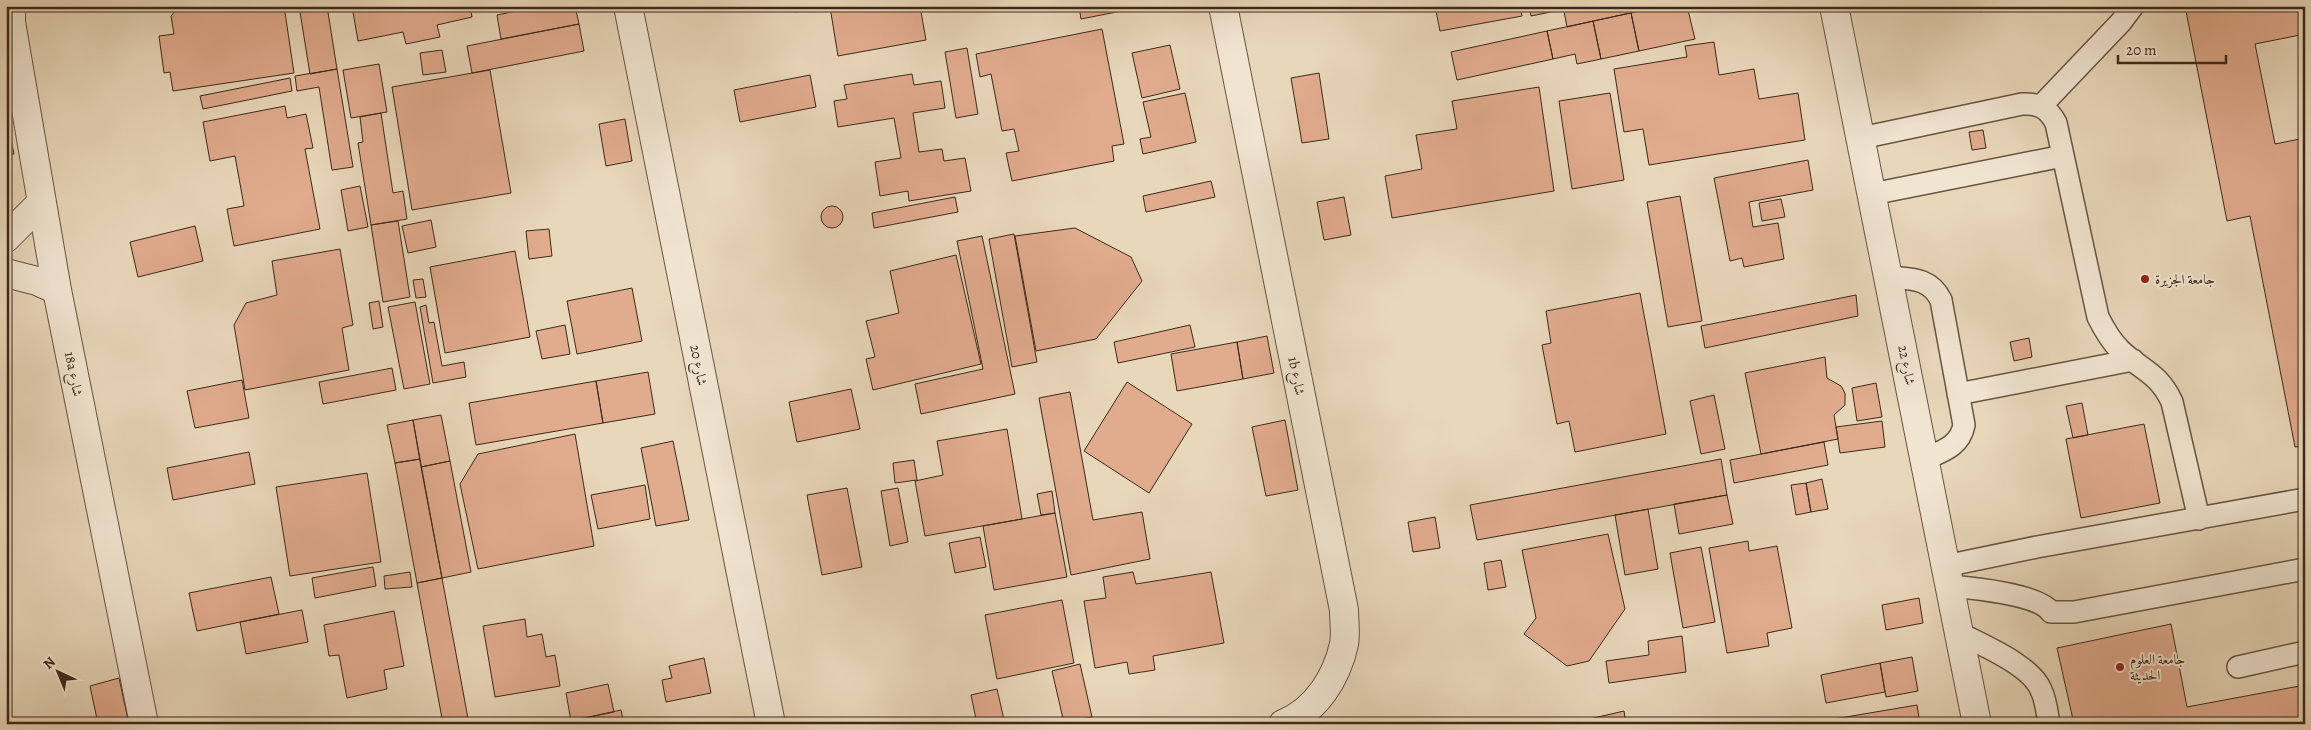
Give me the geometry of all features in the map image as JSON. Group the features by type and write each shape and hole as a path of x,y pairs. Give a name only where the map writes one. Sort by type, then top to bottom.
{"street":[{"name":"شارع 20","path":"628,6 771,724"},
{"name":"1b شارع","path":"1223,6 1344,610 1345,642 1335,674 1316,702 1283,724"},
{"name":"شارع 22","path":"1834,6 1890,277 1977,724"},
{"name":"18a شارع","path":"9,13 58,290 144,724"},
{"path":"6,238 42,202"},
{"path":"6,273 37,281 58,290"}],"lane":[{"path":"2041,106 2121,22 2133,6"},
{"path":"1860,138 2022,104 2032,103 2041,106 2050,113 2056,123 2098,317 2109,337 2132,360 2161,381 2172,402 2199,518"},
{"path":"1872,194 2063,156"},
{"path":"1890,277 1920,280 1930,284 1937,291 1941,300 1964,425 1962,434 1950,448 1925,459"},
{"path":"1958,394 2132,360"},
{"path":"1947,576 2037,547 2305,499"},
{"path":"1947,576 2030,600 2046,606 2050,612 2074,612 2305,569"},
{"path":"1959,633 2018,665 2031,675 2041,688 2049,724"},
{"path":"2238,667 2305,652"}],"building":[{"path":"179,6 284,6 294,73 173,91 170,72 164,73 159,36 174,34 171,16"},
{"path":"299,6 327,6 337,69 310,74"},
{"path":"352,6 470,6 472,17 437,25 440,37 406,44 403,32 358,41"},
{"path":"541,6 575,6 579,24 501,39 497,15"},
{"path":"794,6 920,6 926,40 838,56 830,7 795,12"},
{"path":"1079,6 1147,6 1081,19"},
{"path":"1435,6 1520,6 1522,16 1440,31"},
{"path":"1529,6 1560,6 1561,10 1531,16"},
{"path":"1563,6 1661,6 1567,27"},
{"path":"1661,6 1687,6 1695,39 1639,51 1631,13"},
{"path":"1979,6 2006,6 1980,12"},
{"path":"2185,6 2305,6 2305,34 2255,44 2275,144 2305,138 2305,446 2295,447 2250,216 2227,221"},
{"path":"1631,13 1639,51 1601,59 1593,21"},
{"path":"1593,21 1601,59 1577,64 1575,54 1553,59 1547,31"},
{"path":"579,24 584,51 472,73 467,46"},
{"path":"1102,29 1124,144 1112,146 1114,161 1012,181 1006,153 1019,151 1014,129 1002,131 991,74 980,77 976,54"},
{"path":"1547,31 1553,59 1457,80 1451,52"},
{"path":"1714,42 1719,75 1754,69 1759,99 1798,93 1805,140 1649,165 1643,129 1624,132 1614,69 1687,57 1685,46"},
{"path":"1170,45 1180,89 1142,98 1132,53"},
{"path":"967,48 978,114 956,118 945,52"},
{"path":"442,50 446,72 423,75 420,53"},
{"path":"379,64 387,112 351,118 343,70"},
{"path":"337,69 353,167 332,170 319,87 297,91 295,76"},
{"path":"490,70 511,193 412,210 392,87"},
{"path":"1319,73 1329,139 1302,143 1291,78"},
{"path":"912,74 914,85 941,81 945,108 913,113 919,152 942,149 944,161 965,158 971,191 909,201 908,191 880,196 875,162 901,158 894,118 838,127 834,101 847,99 844,85"},
{"path":"810,75 816,107 740,122 734,90"},
{"path":"290,78 292,91 203,109 200,96"},
{"path":"1539,87 1554,191 1392,218 1385,176 1422,169 1416,135 1457,129 1452,101"},
{"path":"1185,93 1196,142 1143,154 1140,139 1151,137 1143,102"},
{"path":"1610,93 1624,180 1572,189 1559,101"},
{"path":"285,106 287,118 306,114 313,148 305,149 320,229 234,246 227,209 244,206 235,156 210,161 203,122"},
{"path":"381,113 393,193 403,191 407,219 371,225 358,143 363,142 360,117"},
{"path":"6,114 14,154 6,155"},
{"path":"625,119 632,161 606,166 599,124"},
{"path":"1983,130 1986,148 1972,150 1969,132"},
{"path":"1808,160 1813,190 1749,202 1753,227 1778,223 1784,259 1744,267 1742,258 1730,261 1714,178"},
{"path":"1211,181 1215,197 1146,212 1143,196"},
{"path":"360,186 368,227 348,231 341,190"},
{"path":"1680,196 1702,321 1668,327 1647,202"},
{"path":"955,197 958,212 874,228 872,213"},
{"path":"1344,197 1351,235 1324,240 1317,202"},
{"path":"1781,199 1785,217 1762,221 1759,203"},
{"path":"832,206 840,209 843,217 840,225 832,228 824,225 821,217 824,209"},
{"path":"431,220 436,247 408,253 402,226"},
{"path":"398,221 410,297 383,302 371,225"},
{"path":"195,226 203,261 138,277 130,242"},
{"path":"1075,228 1131,257 1142,281 1096,339 1036,351 1015,236"},
{"path":"549,229 552,256 529,259 526,231"},
{"path":"1014,234 1037,362 1012,367 989,239"},
{"path":"982,236 1015,394 921,414 915,384 983,369 957,241"},
{"path":"340,249 353,325 342,328 349,370 245,390 234,325 246,303 277,295 272,261"},
{"path":"515,251 530,337 445,353 430,267"},
{"path":"956,255 981,364 873,390 866,359 875,357 866,321 899,313 890,271"},
{"path":"423,279 426,297 416,298 413,280"},
{"path":"632,288 642,341 577,354 567,301"},
{"path":"1640,293 1666,434 1575,452 1569,421 1557,424 1542,345 1551,343 1546,311"},
{"path":"1856,295 1858,316 1705,348 1701,326"},
{"path":"379,301 383,327 373,329 369,303"},
{"path":"415,302 430,384 404,389 388,307"},
{"path":"426,305 429,323 434,322 442,366 464,362 466,377 433,383 420,307"},
{"path":"565,325 570,354 542,359 536,331"},
{"path":"1190,325 1195,347 1118,363 1114,342"},
{"path":"1267,336 1274,373 1243,379 1237,342"},
{"path":"2029,338 2032,357 2014,361 2010,342"},
{"path":"1237,342 1243,379 1177,391 1171,354"},
{"path":"1825,357 1827,378 1841,386 1845,393 1845,405 1834,415 1838,439 1761,454 1745,373"},
{"path":"392,368 396,390 323,404 319,382"},
{"path":"648,372 655,414 603,423 596,381"},
{"path":"242,380 249,418 195,428 187,391"},
{"path":"596,381 603,423 476,445 469,403"},
{"path":"1127,382 1192,424 1149,493 1084,451"},
{"path":"1876,383 1882,417 1857,421 1852,388"},
{"path":"851,389 860,429 797,442 789,402"},
{"path":"1070,392 1093,520 1142,512 1150,559 1071,575 1039,398"},
{"path":"1714,395 1725,449 1701,454 1690,401"},
{"path":"2082,403 2088,435 2073,438 2066,406"},
{"path":"441,415 450,461 421,467 413,420"},
{"path":"413,420 420,459 395,463 387,425"},
{"path":"1285,420 1298,490 1266,496 1252,427"},
{"path":"1882,421 1885,447 1840,453 1836,427"},
{"path":"2144,424 2160,503 2081,518 2066,439"},
{"path":"1007,429 1022,519 925,536 915,481 943,475 937,441"},
{"path":"575,434 594,546 478,569 460,484 478,454"},
{"path":"673,441 689,520 656,526 641,448"},
{"path":"1824,442 1828,465 1734,483 1730,460"},
{"path":"249,452 255,484 173,500 167,468"},
{"path":"420,459 442,578 417,583 395,463"},
{"path":"1721,459 1727,495 1477,540 1470,505"},
{"path":"914,460 917,480 895,483 893,463"},
{"path":"450,461 471,572 442,578 421,467"},
{"path":"367,473 381,562 290,576 276,487"},
{"path":"1822,479 1828,509 1811,512 1806,483"},
{"path":"1806,483 1811,512 1796,515 1791,485"},
{"path":"645,485 650,519 598,529 591,495"},
{"path":"847,488 862,567 822,575 807,495"},
{"path":"898,488 908,542 890,546 881,491"},
{"path":"1052,491 1055,513 1041,515 1037,494"},
{"path":"1727,495 1733,524 1679,534 1674,504"},
{"path":"1648,509 1658,569 1625,575 1615,515"},
{"path":"1055,513 1067,577 994,590 983,526"},
{"path":"1435,517 1440,548 1413,552 1408,522"},
{"path":"1608,534 1625,609 1589,661 1567,666 1524,634 1536,618 1522,550"},
{"path":"980,537 986,567 955,573 949,543"},
{"path":"1748,541 1749,551 1777,546 1792,628 1767,633 1769,646 1727,653 1709,548"},
{"path":"1701,547 1715,622 1683,628 1670,553"},
{"path":"1501,560 1506,587 1488,590 1484,563"},
{"path":"373,567 376,586 315,598 312,578"},
{"path":"410,572 412,587 385,589 384,576"},
{"path":"1133,572 1136,584 1211,572 1224,643 1153,656 1155,670 1129,674 1127,662 1095,668 1084,601 1106,598 1103,577"},
{"path":"271,577 279,614 197,631 189,593"},
{"path":"442,578 469,724 443,724 417,583"},
{"path":"1919,598 1923,623 1886,630 1882,605"},
{"path":"1062,600 1074,663 997,679 985,615"},
{"path":"302,610 308,642 246,654 240,622"},
{"path":"394,611 404,666 384,670 387,689 347,698 339,655 329,656 324,625"},
{"path":"525,619 527,637 542,634 546,657 555,655 560,686 495,697 483,626"},
{"name":"جامعة العلوم الحديثة","path":"2171,624 2187,707 2305,685 2305,724 2074,724 2057,648"},
{"path":"1682,636 1686,672 1609,683 1606,661 1649,655 1648,641"},
{"path":"1912,657 1918,691 1886,697 1880,663"},
{"path":"704,658 711,693 666,702 662,680 672,678 669,666"},
{"path":"1880,663 1885,692 1826,703 1821,675"},
{"path":"1080,664 1092,717 1064,723 1052,671"},
{"path":"119,678 129,724 98,724 90,686"},
{"path":"608,684 614,712 571,721 566,693"},
{"path":"997,689 1005,724 977,724 971,695"},
{"path":"1917,705 1920,724 1823,724 1822,721"},
{"path":"621,710 624,724 585,724 584,718"},
{"path":"1624,711 1626,724 1572,723"},
{"path":"584,718 585,724 556,724 571,721"}],"place":[{"name":"جامعة الجزيرة","path":"2145,279"},
{"name":"جامعة العلوم الحديثة","path":"2120,667"}]}
